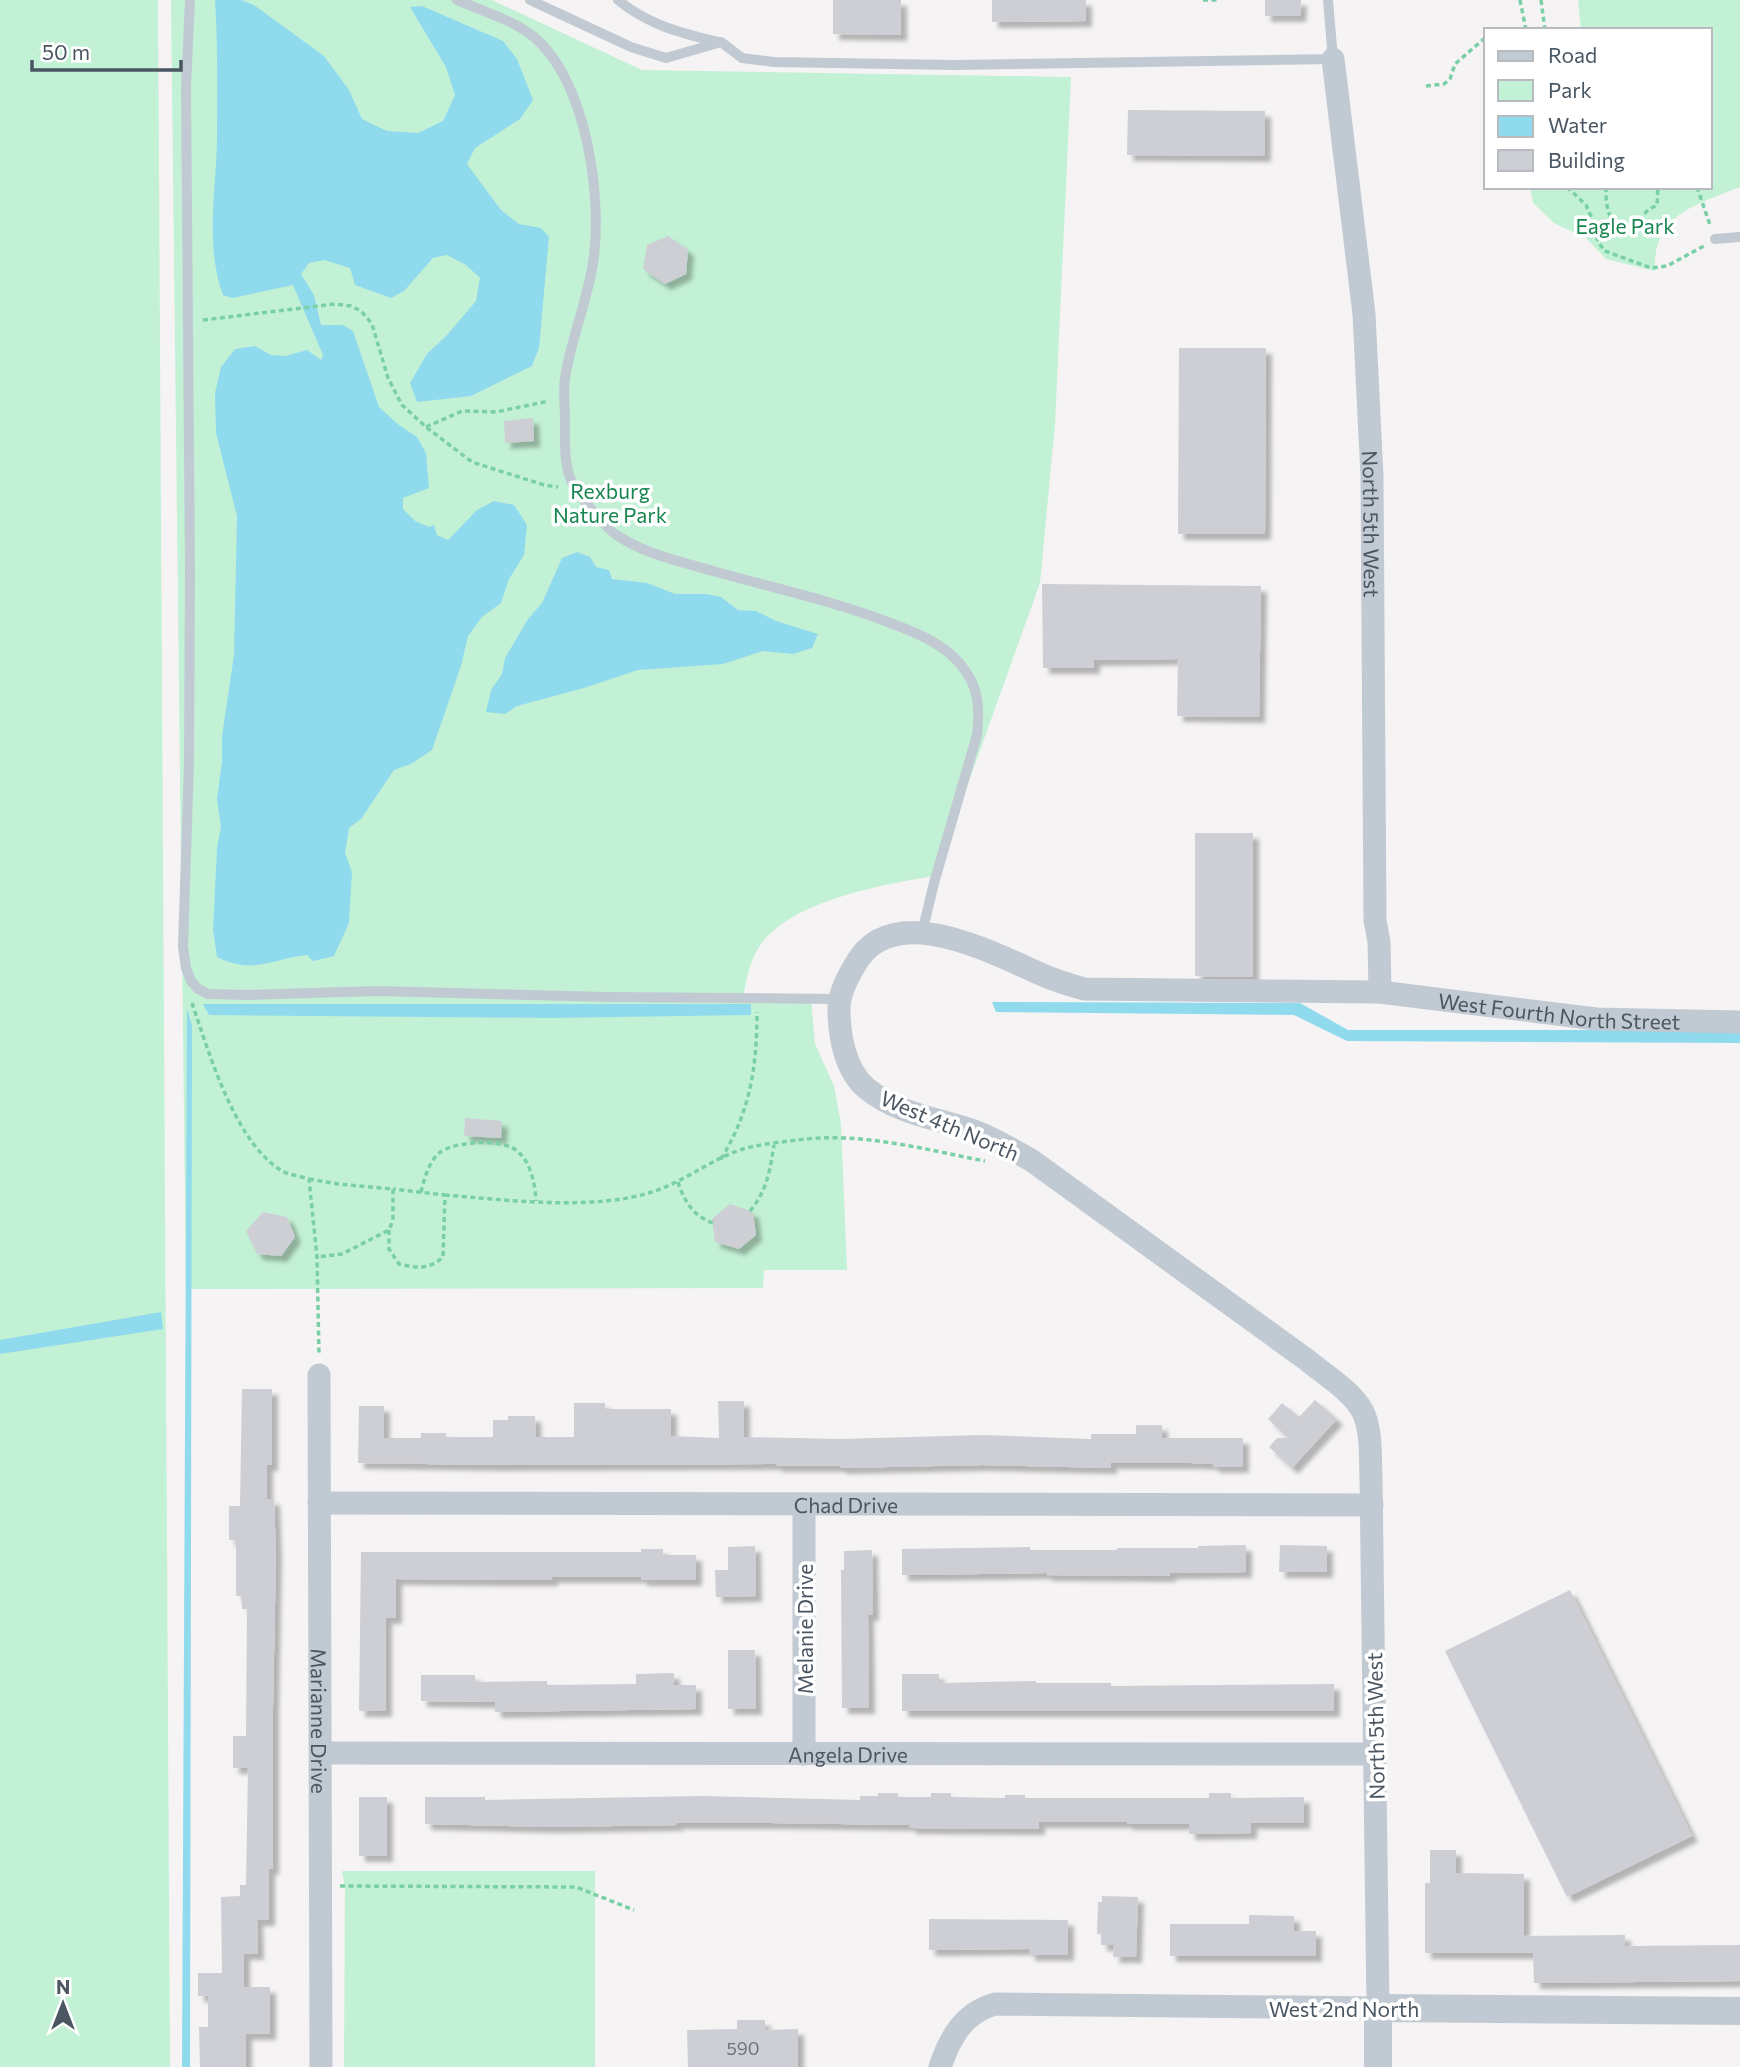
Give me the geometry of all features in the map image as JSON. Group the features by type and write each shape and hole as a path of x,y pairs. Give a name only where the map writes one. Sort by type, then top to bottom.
{"street":[{"name":"North 5th West","path":"1333,60 1365,328 1372,476 1375,920 1379,943 1380,992"},
{"name":"West 4th North","path":"1346,1393 1307,1360 1031,1160 988,1137 906,1112 863,1085 849,1063 841,1041 839,999 859,957 870,947 885,937 922,933 955,938 1047,977 1084,989 1380,992"},
{"name":"West Fourth North Street","path":"1380,992 1595,1020 1740,1022"},
{"name":"Marianne Drive","path":"319,1375 321,2067"},
{"name":"North 5th West","path":"1346,1393 1362,1410 1367,1424 1372,1505 1378,2067"},
{"name":"Chad Drive","path":"319,1503 1372,1505"},
{"name":"Melanie Drive","path":"804,1504 804,1754"},
{"name":"Angela Drive","path":"321,1753 1375,1754"},
{"name":"West 2nd North","path":"940,2067 949,2042 965,2020 981,2008 995,2004 1740,2011"}],"lane":[{"path":"190,0 186,87 189,763 183,947 186,968 197,988 208,994 249,995 377,991 839,999"},
{"path":"457,0 533,36 549,52 569,87 589,150 594,179 596,225 593,263 565,378 565,457 574,486 615,535 637,546 687,563 870,615 919,634 947,651 961,665 978,696 977,735 922,933"},
{"path":"530,0 631,47 666,58 721,42"},
{"path":"618,0 637,16 684,34 721,42 741,58 774,62 953,65 1333,60 1328,0"},
{"path":"1716,239 1740,237"}],"path":[{"path":"1203,0 1218,0"},
{"path":"1520,0 1526,28"},
{"path":"1541,0 1545,28"},
{"path":"1426,86 1444,84 1450,79 1455,64 1484,39"},
{"path":"1569,189 1586,205 1598,242 1605,251 1651,268 1667,266 1716,239 1698,189"},
{"path":"1606,189 1606,204 1614,225 1620,232 1630,234 1640,229 1647,211 1657,205 1658,189"},
{"path":"188,317 193,320 213,320 335,304 351,306 372,324 388,379 402,405 426,427 472,462 544,485 578,491"},
{"path":"426,427 462,411 496,412 565,399"},
{"path":"186,968 190,996 207,1050 241,1126 261,1153 280,1170 309,1179 445,1195 536,1201 615,1199 651,1192 678,1182 744,1149 804,1139 845,1136 986,1161"},
{"path":"720,1161 740,1127 751,1086 756,1046 757,998"},
{"path":"421,1192 438,1154 453,1145 503,1145 517,1150 529,1168 535,1184 536,1201"},
{"path":"750,1211 768,1180 774,1145"},
{"path":"309,1179 317,1257 319,1375"},
{"path":"678,1182 687,1203 702,1219 713,1223"},
{"path":"393,1189 393,1220 388,1230 389,1249 399,1264 415,1268 434,1266 443,1258 445,1195"},
{"path":"317,1257 342,1255 388,1230"},
{"path":"340,1885 576,1887 634,1910"}],"green space":[{"path":"0,0 158,0 170,2067 0,2067"},
{"name":"Rexburg Nature Park","path":"171,0 492,0 642,70 1071,77 1055,424 1040,583 935,876 839,897 792,918 773,931 759,947 745,986 743,999 811,999 815,1044 834,1086 841,1124 847,1270 764,1270 763,1288 186,1289"},
{"name":"Eagle Park","path":"1578,0 1740,0 1740,187 1693,206 1669,224 1661,236 1656,252 1655,271 1606,259 1586,238 1554,223 1533,203 1530,189 1712,189 1712,28 1581,28"},
{"path":"342,1871 595,1871 595,2067 344,2067 345,1888"}],"water":[{"path":"215,0 241,0 254,5 324,56 349,90 362,119 387,131 418,133 443,121 455,95 446,67 410,7 422,6 503,41 517,59 533,100 520,119 475,148 467,164 501,210 519,224 541,228 549,237 539,348 532,366 471,396 417,402 410,383 427,354 476,301 480,278 466,265 447,255 433,258 404,291 391,298 355,285 350,268 324,260 309,263 301,274 314,295 321,325 343,325 353,331 379,407 417,437 426,453 429,488 403,498 403,509 415,521 429,527 434,525 437,535 448,540 477,510 494,501 514,505 527,525 524,555 509,579 501,603 482,617 468,636 461,666 432,750 411,764 394,770 361,819 349,828 345,853 352,872 349,923 334,956 313,961 307,955 252,965 230,962 217,957 213,930 217,848 221,827 217,799 222,736 234,655 237,516 216,433 215,393 221,367 235,349 255,346 271,355 285,356 307,350 321,360 323,355 293,285 232,298 223,295 214,257 213,238 217,140"},
{"path":"577,552 590,557 596,567 609,570 612,579 647,583 675,594 721,597 738,610 756,611 776,621 818,634 812,648 793,654 763,651 723,664 638,670 517,706 505,714 486,712 491,690 502,674 505,658 528,619 542,603 562,558"},
{"path":"992,1002 1300,1003 1348,1030 1740,1030 1740,1043 1347,1041 1294,1015 996,1012"},
{"path":"203,1004 751,1004 751,1015 551,1018 209,1015"},
{"path":"187,1009 192,1025 190,2067 182,2067"},
{"path":"161,1312 163,1329 0,1354 0,1340"}],"building":[{"path":"833,0 901,0 901,35 833,34"},
{"path":"992,0 1086,0 1086,21 992,22"},
{"path":"1265,0 1301,0 1300,16 1265,16"},
{"path":"1128,110 1265,111 1265,156 1127,155"},
{"path":"668,236 688,250 686,274 665,284 643,269 647,245"},
{"path":"1179,348 1266,348 1265,534 1178,534"},
{"path":"533,418 534,441 505,443 504,421"},
{"path":"1042,584 1261,586 1259,717 1177,716 1178,659 1094,660 1094,668 1043,668"},
{"path":"1195,833 1253,833 1253,977 1195,976"},
{"path":"465,1118 502,1121 501,1138 464,1136"},
{"path":"730,1204 753,1212 756,1235 739,1249 715,1242 712,1219"},
{"path":"263,1212 287,1217 295,1237 281,1256 257,1254 246,1231"},
{"path":"242,1389 272,1389 272,1465 267,1465 267,1499 274,1499 276,1553 273,1869 269,1869 269,1920 257,1920 258,1954 244,1954 244,1987 270,1987 270,2034 246,2034 246,2067 200,2067 199,2027 208,2027 208,1996 198,1996 198,1973 222,1973 221,1897 240,1896 240,1885 246,1885 248,1768 233,1768 233,1736 246,1736 247,1609 242,1609 242,1596 236,1596 236,1540 229,1540 229,1506 240,1506"},
{"path":"1315,1400 1337,1419 1292,1468 1269,1447 1277,1438 1288,1438 1268,1419 1282,1403 1299,1417"},
{"path":"718,1401 744,1401 744,1437 840,1439 983,1435 1091,1439 1091,1434 1136,1434 1136,1425 1162,1425 1162,1438 1243,1438 1243,1467 1213,1467 1213,1464 1191,1463 1111,1463 1111,1468 983,1465 840,1468 776,1464 358,1463 359,1406 384,1406 384,1438 421,1438 421,1433 446,1433 446,1437 493,1437 493,1420 508,1420 508,1416 535,1416 536,1437 574,1437 574,1403 605,1403 605,1409 671,1409 671,1436 719,1438"},
{"path":"1246,1545 1246,1572 1170,1573 1170,1576 1046,1573 902,1575 902,1549 1030,1547 1030,1550 1117,1550"},
{"path":"1280,1545 1327,1546 1327,1572 1279,1572"},
{"path":"755,1546 756,1596 716,1597 715,1570 728,1570 728,1547"},
{"path":"641,1549 663,1549 663,1555 696,1555 696,1580 641,1580 641,1577 552,1577 552,1580 396,1579 396,1618 386,1618 386,1711 359,1711 361,1552 641,1552"},
{"path":"872,1550 873,1615 868,1615 869,1708 842,1708 841,1570 844,1570 844,1551"},
{"path":"1570,1590 1692,1836 1567,1897 1445,1651"},
{"path":"728,1650 755,1650 756,1709 728,1709"},
{"path":"674,1673 674,1685 696,1685 696,1709 495,1712 495,1702 421,1701 421,1675 475,1675 475,1682 547,1681 547,1685 636,1684 636,1674"},
{"path":"902,1674 939,1674 939,1683 1036,1681 1111,1683 1111,1686 1334,1684 1334,1711 902,1711"},
{"path":"878,1793 898,1793 898,1797 931,1797 931,1793 951,1793 951,1797 1005,1798 1005,1795 1025,1795 1025,1798 1209,1798 1209,1793 1231,1793 1231,1798 1304,1797 1304,1823 1251,1823 1251,1833 1189,1834 1189,1824 1127,1822 1039,1822 1039,1829 772,1823 553,1827 425,1824 425,1797 485,1797 485,1800 702,1796 860,1800 860,1796 878,1796"},
{"path":"359,1797 387,1797 387,1856 359,1856"},
{"path":"1430,1850 1456,1850 1456,1873 1524,1874 1524,1936 1625,1935 1625,1946 1740,1945 1740,1981 1534,1983 1533,1953 1425,1953 1425,1883 1430,1883"},
{"path":"1102,1896 1138,1897 1136,1957 1113,1957 1114,1945 1101,1945 1101,1934 1097,1934 1098,1902 1102,1902"},
{"path":"1249,1915 1294,1916 1294,1931 1316,1931 1316,1956 1170,1956 1170,1924 1249,1924"},
{"path":"929,1919 1068,1920 1068,1955 1029,1955 1029,1949 929,1950"},
{"path":"737,2020 765,2020 765,2030 798,2029 798,2067 688,2067 687,2030 737,2029"}]}
